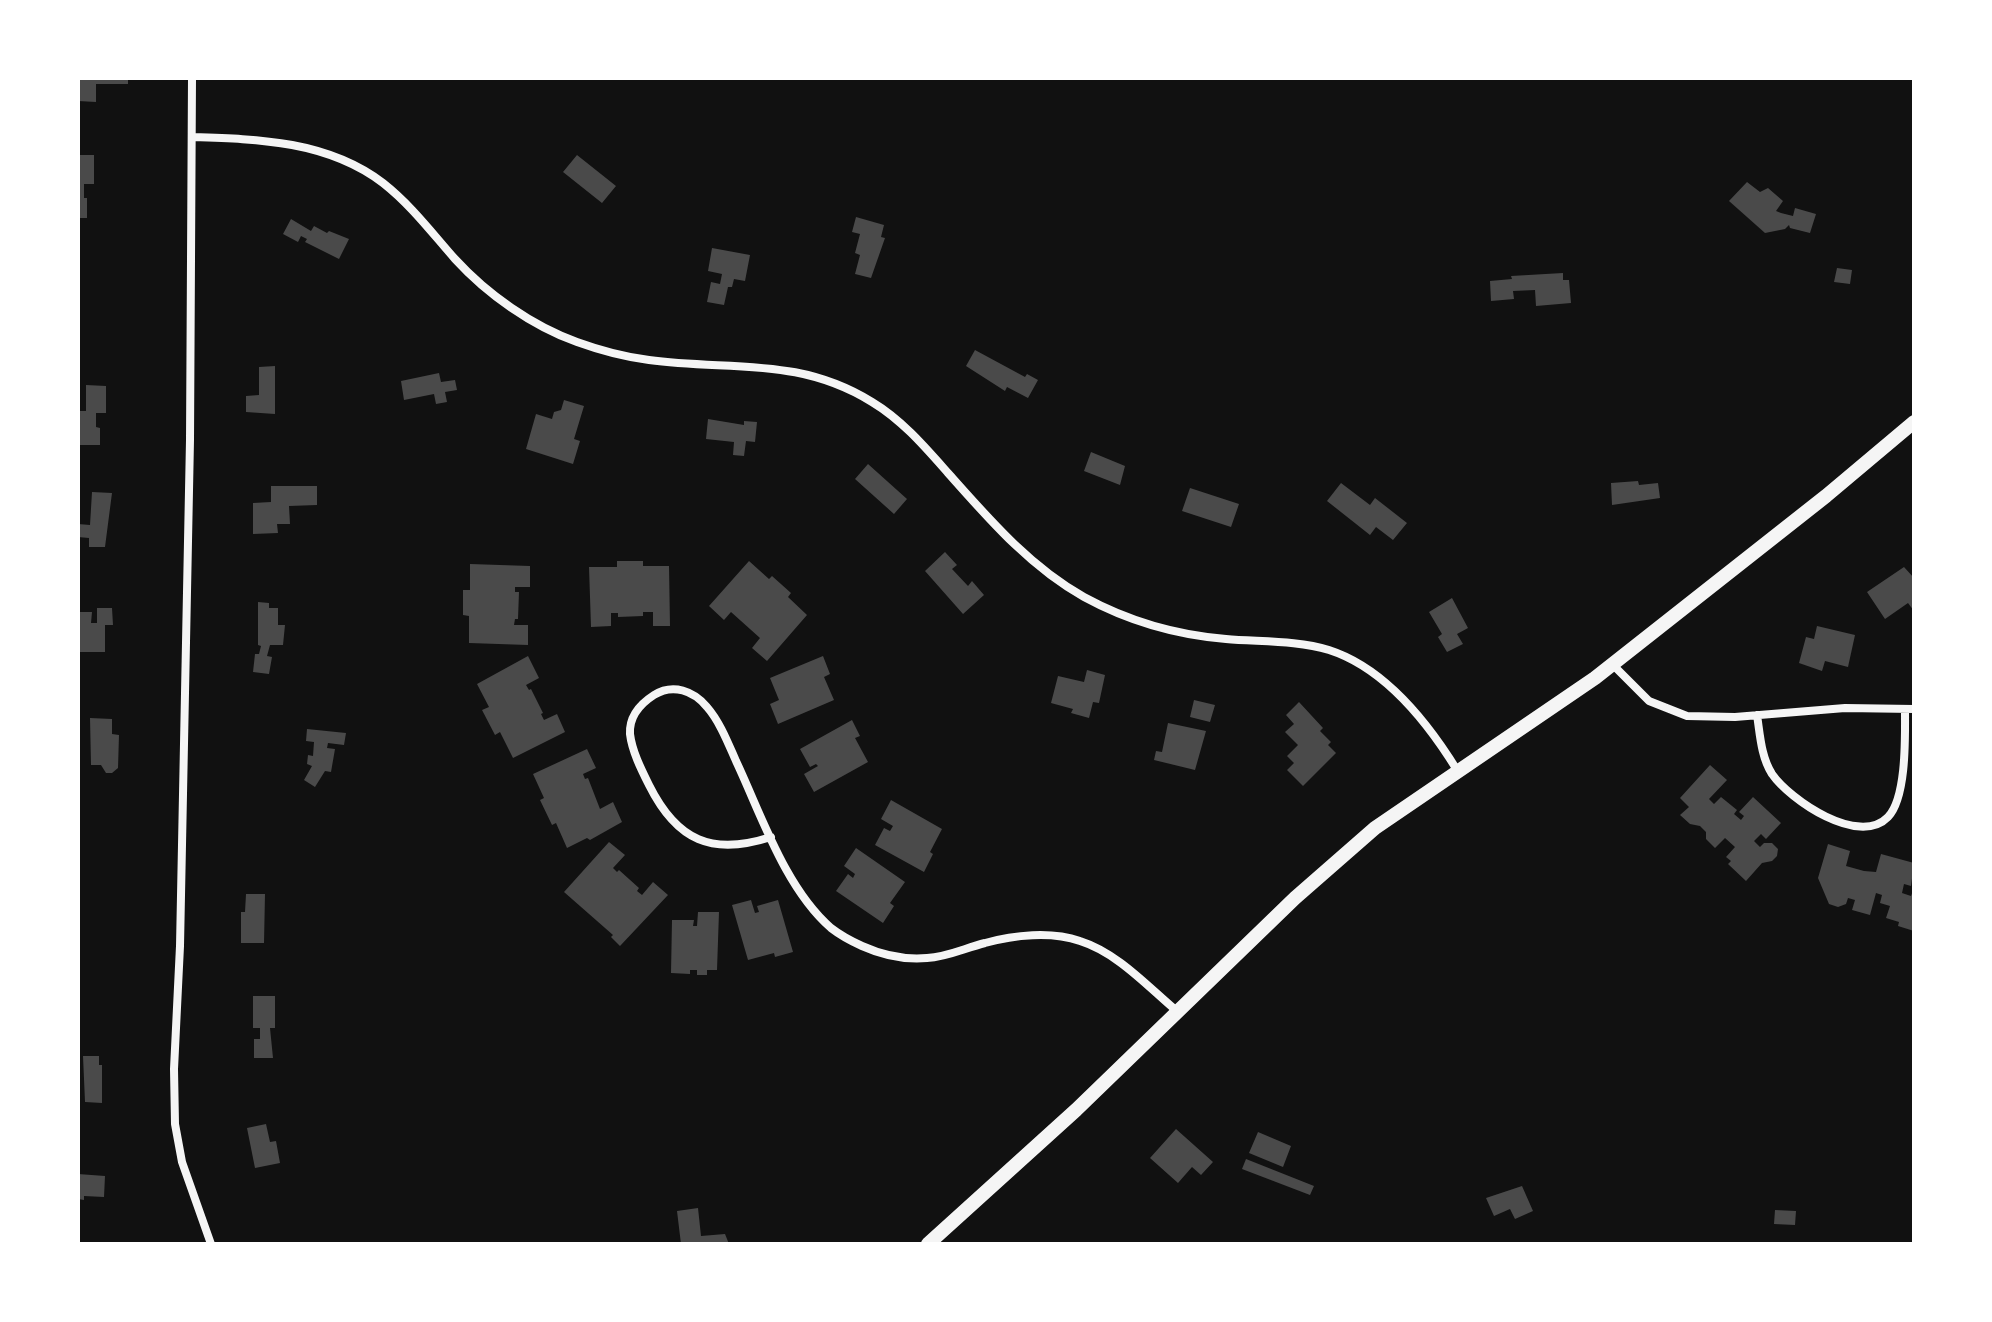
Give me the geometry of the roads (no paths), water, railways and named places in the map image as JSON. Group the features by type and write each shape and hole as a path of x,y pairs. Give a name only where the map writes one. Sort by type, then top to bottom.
{"main road":[{"path":"928,1244 1076,1110 1295,898 1375,828 1612,664 1826,496 1914,422"}],"street":[{"path":"192,78 190,440 180,932 174,1069 175,1124 182,1162 211,1244"},
{"path":"192,137 288,143 354,165 383,183 411,208 452,256 484,286 528,317 576,341 646,360 785,368 816,376 856,393 890,414 916,438 1017,548 1046,573 1085,597 1156,627 1198,636 1304,645 1329,650 1350,660 1390,687 1414,710 1438,739 1457,770"},
{"path":"1612,664 1642,696 1663,708 1698,718 1845,708 1910,709 1894,807 1882,821 1849,825 1827,817 1797,799 1779,782 1764,758 1757,715"},
{"path":"771,837 745,846 724,846 703,843 680,828 656,798 637,757 630,734 633,716 638,708 661,691 671,689 688,692 705,705 730,748 793,879 820,917 838,933 868,949 896,957 925,959 985,942 1025,936 1078,940 1113,958 1178,1012"}]}
